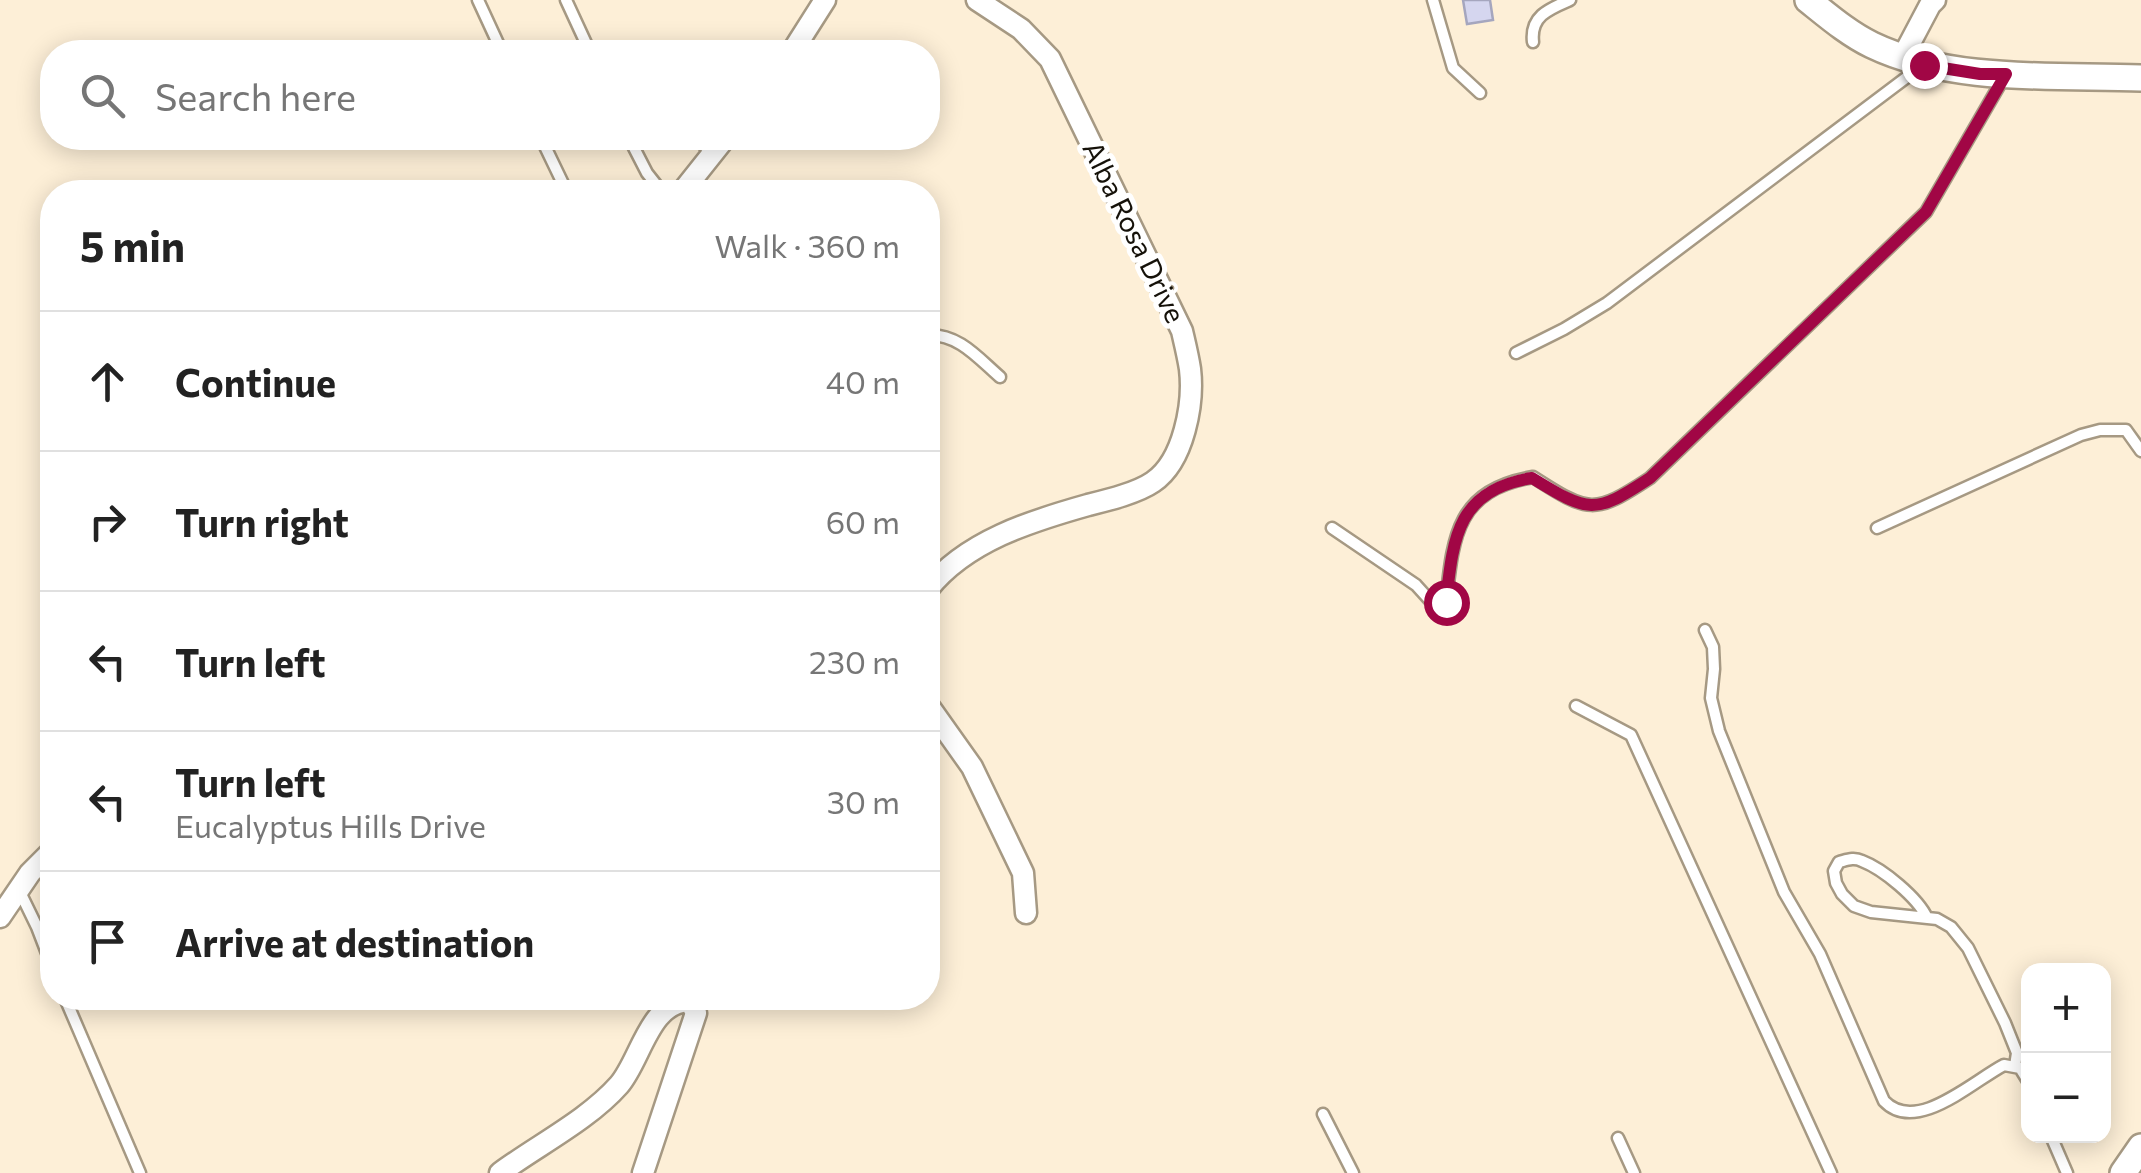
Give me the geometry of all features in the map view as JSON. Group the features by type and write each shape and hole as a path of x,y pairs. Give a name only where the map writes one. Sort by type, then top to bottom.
{"street":[{"path":"800,40 825,0"},
{"name":"Alba Rosa Drive","path":"940,576 980,546 1030,522 1154,482 1175,459 1188,418 1190,372 1182,331 1050,59 1021,29 977,0"},
{"path":"1808,0 1852,34 1913,61 1980,74 2141,78"},
{"path":"1913,61 1930,5 1936,0"},
{"path":"693,180 715,150"},
{"path":"940,721 972,767 1023,873 1026,913"},
{"path":"0,918 40,863"},
{"path":"500,1173 589,1112 610,1093 666,1010"},
{"path":"643,1173 694,1010"},
{"path":"2123,1173 2141,1147"}],"lane":[{"path":"478,0 496,40"},
{"path":"566,0 584,40"},
{"path":"1433,0 1453,68 1480,93"},
{"path":"1533,42 1532,32 1544,11 1570,0"},
{"path":"1516,353 1606,303 1913,61"},
{"path":"1332,528 1416,585 1435,606 1446,602 1456,534 1465,514 1496,488 1532,478 1580,504 1600,505 1618,499 1650,478 1926,212 2006,74"},
{"path":"547,150 561,180"},
{"path":"636,150 652,180"},
{"path":"940,334 959,342 1000,378"},
{"path":"1877,528 2082,435 2126,430 2141,451"},
{"path":"1705,630 1713,647 1712,698 1718,730 1784,892 1820,954 1884,1101 1896,1111 1915,1114 1944,1102 2004,1065 2021,1069"},
{"path":"1576,706 1631,735 1831,1173"},
{"path":"1927,918 1922,907 1904,890 1861,860 1839,862 1834,871 1836,883 1854,906 1871,912 1927,918 1937,919 1950,927 1968,948 2017,1052 2016,1066"},
{"path":"18,889 40,933"},
{"path":"69,1010 140,1173"},
{"path":"1322,1114 1352,1173"},
{"path":"1618,1138 1634,1173"},
{"path":"2054,1143 2066,1173"}],"building":[{"path":"1463,0 1490,0 1493,20 1467,24"}],"route":[{"path":"1446,602 1456,534 1474,504 1496,488 1532,478 1580,504 1600,505 1618,499 1650,478 1926,212 2006,74 1924,65"}]}
